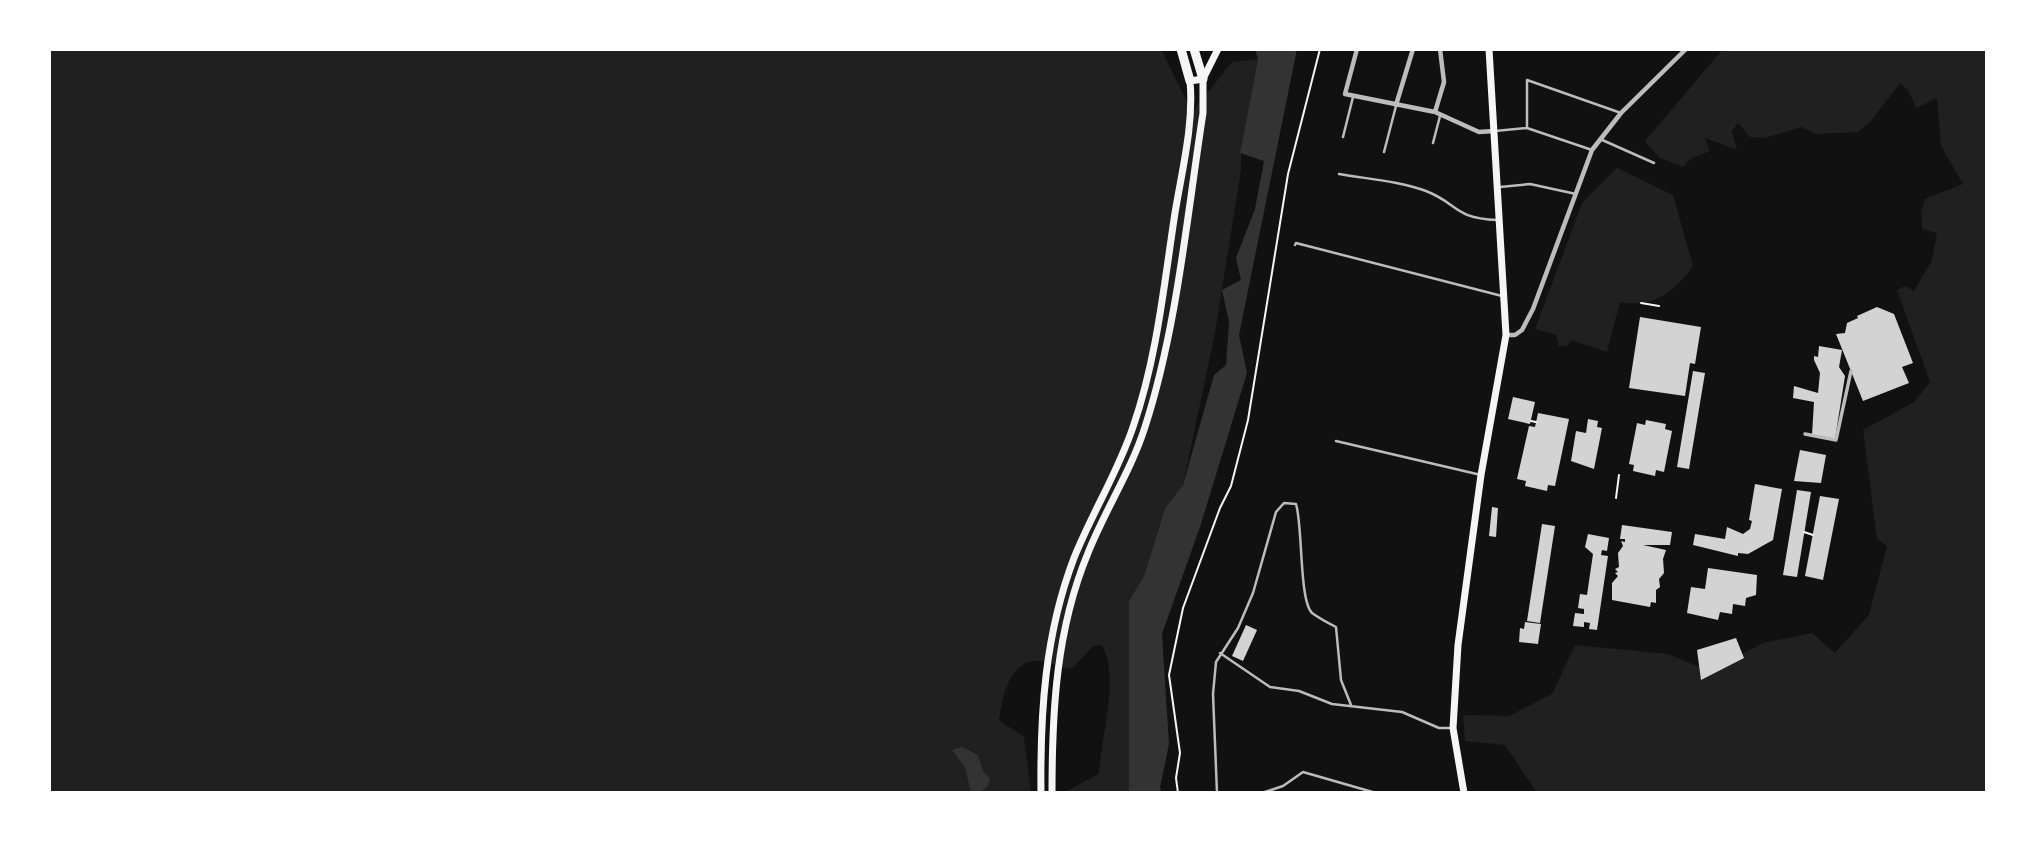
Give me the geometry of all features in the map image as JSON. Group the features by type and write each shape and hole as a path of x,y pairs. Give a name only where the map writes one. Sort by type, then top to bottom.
{"highway":[{"path":"1181,49 1190,81"},
{"path":"1194,49 1203,79"}],"main road":[{"path":"1052,793 1054,694 1065,628 1087,553 1126,474 1145,428 1163,366 1203,113 1203,79 1219,49"},
{"path":"1464,793 1453,728 1458,645 1481,475 1506,335 1489,49"},
{"path":"1041,793 1043,692 1052,635 1074,558 1118,465 1144,393 1165,284 1190,114 1190,81 1203,79"},
{"path":"1043,692 1054,694"}],"street":[{"path":"1357,49 1345,94 1438,113 1479,132 1495,131"},
{"path":"1396,106 1413,49"},
{"path":"1438,113 1444,82 1440,49"},
{"path":"1506,335 1515,335 1522,330 1533,309 1592,150 1621,113 1686,49"},
{"path":"1805,435 1836,440 1851,371"}],"lane":[{"path":"1527,128 1527,80 1621,113"},
{"path":"1343,137 1353,97"},
{"path":"1384,152 1396,106"},
{"path":"1433,143 1438,113"},
{"path":"1495,131 1527,128 1592,150"},
{"path":"1600,139 1654,163"},
{"path":"1339,174 1412,187 1429,192 1471,219 1500,220"},
{"path":"1498,187 1530,184 1576,194"},
{"path":"1296,245 1505,297"},
{"path":"1336,441 1481,475"},
{"path":"1217,793 1213,694 1220,653 1238,628 1253,593 1276,512 1284,503 1296,504 1302,522 1302,575 1307,604 1311,612 1336,628 1341,680 1351,705"},
{"path":"1220,653 1270,687 1299,691 1332,704 1402,712 1438,728 1453,728"},
{"path":"1262,793 1283,786 1303,772 1376,793"}],"path":[{"path":"1178,793 1176,778 1180,753 1170,666 1183,608 1220,508 1231,486 1248,420 1288,174 1320,49"},
{"path":"1641,303 1659,306"},
{"path":"1531,421 1536,422"},
{"path":"1616,498 1619,475"},
{"path":"1804,532 1813,535"}],"shaded area":[{"path":"49,49 1161,49 1192,112 1232,62 1258,59 1241,148 1241,170 1215,333 1183,485 1165,508 1144,576 1129,602 1129,793 1063,793 1099,774 1109,691 1107,659 1102,645 1093,646 1073,668 1034,661 1025,664 1012,675 1002,702 999,720 1024,737 1031,793 49,793"},
{"path":"1255,49 1297,49 1239,335 1247,373 1201,524 1162,634 1169,744 1160,788 1162,793 1129,793 1129,601 1144,576 1165,508 1183,485 1214,375 1226,365 1229,322 1222,290 1241,280 1236,258 1255,209 1264,161 1240,153 1258,59"},
{"path":"1723,49 1987,49 1987,793 1537,793 1505,745 1465,741 1463,715 1509,716 1552,694 1575,645 1668,654 1709,671 1763,643 1812,633 1835,653 1869,615 1887,546 1877,539 1863,430 1914,402 1930,382 1897,290 1905,286 1914,291 1932,260 1937,233 1922,229 1921,211 1925,199 1963,184 1941,146 1937,98 1916,108 1908,90 1900,83 1871,121 1858,132 1816,134 1802,127 1764,138 1750,137 1738,123 1732,131 1737,150 1705,138 1710,151 1690,159 1683,167 1660,158 1645,141"},
{"path":"1617,168 1673,195 1693,266 1679,283 1662,296 1643,303 1620,302 1607,352 1571,340 1567,346 1559,346 1556,335 1535,329 1582,203"},
{"path":"962,747 978,755 983,771 990,779 981,791 971,793 965,767 952,750"}],"building":[{"path":"1877,307 1894,314 1913,363 1902,367 1909,383 1863,401 1836,334 1845,333 1847,323"},
{"path":"1640,317 1701,327 1695,364 1690,363 1685,396 1629,388"},
{"path":"1819,346 1842,350 1839,367 1845,376 1835,439 1812,435 1814,402 1793,398 1794,386 1818,393 1820,373 1814,356 1818,357"},
{"path":"1693,371 1705,373 1689,469 1677,467"},
{"path":"1513,397 1535,402 1530,424 1508,419"},
{"path":"1538,413 1569,419 1555,486 1548,485 1547,491 1525,486 1526,481 1517,479 1529,426 1535,427"},
{"path":"1588,419 1598,421 1597,427 1602,428 1594,469 1571,461 1576,431 1586,433"},
{"path":"1646,420 1666,424 1665,429 1672,431 1664,472 1656,470 1655,476 1633,471 1634,465 1629,464 1637,423 1645,425"},
{"path":"1800,450 1826,455 1821,483 1794,481"},
{"path":"1755,484 1782,489 1773,540 1748,554 1738,553 1738,556 1693,545 1695,534 1725,539 1727,527 1743,534 1750,529"},
{"path":"1797,490 1811,492 1797,577 1783,575"},
{"path":"1820,496 1839,499 1823,580 1805,576"},
{"path":"1492,507 1498,508 1496,537 1489,536"},
{"path":"1542,524 1555,526 1540,623 1527,621"},
{"path":"1622,525 1672,532 1670,545 1643,545 1666,550 1663,559 1664,573 1659,579 1660,587 1656,590 1656,603 1651,602 1650,607 1612,600 1612,583 1618,576 1615,569 1619,567 1618,553 1623,546 1621,541 1625,542 1625,539 1620,539"},
{"path":"1588,534 1609,538 1607,551 1602,550 1601,555 1608,556 1597,630 1589,629 1590,623 1584,622 1584,627 1573,626 1575,613 1584,614 1584,609 1578,608 1580,594 1587,595 1593,554 1585,547"},
{"path":"1708,568 1757,575 1756,595 1746,598 1745,606 1733,604 1732,614 1720,612 1718,620 1687,613 1691,587 1705,589"},
{"path":"1525,622 1541,624 1538,644 1519,642 1520,628 1524,629"},
{"path":"1246,625 1257,630 1243,661 1232,656"},
{"path":"1736,638 1744,658 1701,680 1697,650"}]}
